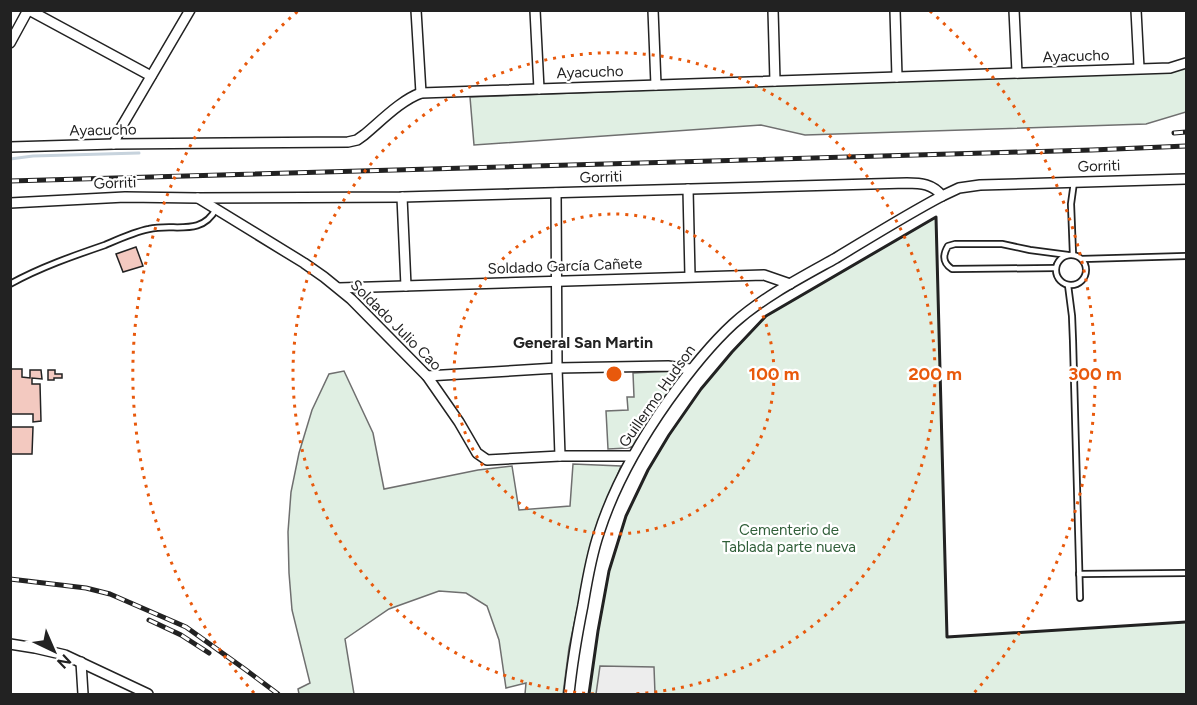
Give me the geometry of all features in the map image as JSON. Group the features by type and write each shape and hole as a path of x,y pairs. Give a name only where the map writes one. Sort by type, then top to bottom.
{"street":[{"path":"10,43 29,10 151,76"},
{"path":"114,144 119,130 190,10"},
{"path":"416,10 421,93"},
{"path":"535,10 539,89"},
{"path":"653,10 656,85"},
{"path":"773,10 775,81"},
{"path":"895,10 897,77"},
{"path":"1014,10 1017,74"},
{"path":"1136,10 1139,68"},
{"name":"Ayacucho","path":"10,147 348,142 357,140 405,101 421,93 1170,68 1186,63"},
{"name":"Gorriti","path":"10,203 126,197 402,197 907,183 926,184 937,188 942,196 959,188 980,185 1186,179"},
{"path":"688,189 690,276"},
{"path":"556,193 560,456 632,456"},
{"name":"Guillermo Hudson","path":"569,694 587,581 598,535 632,456 690,369 734,323 758,305 942,196"},
{"path":"402,197 406,286"},
{"name":"Soldado Julio Cao","path":"198,198 304,263 339,288 369,315 427,376 477,453 487,460 560,456"},
{"name":"Soldado García Cañete","path":"339,288 764,275 790,284"},
{"path":"427,376 558,368 668,366 690,369"},
{"path":"10,644 65,655 148,694"},
{"path":"81,662 83,694"}],"lane":[{"path":"1071,255 1071,204 1074,182"},
{"path":"10,284 36,270 149,229 195,227 205,222 216,209"},
{"path":"1055,268 952,269 944,261 948,246 955,244 1002,244 1071,255 1082,259 1186,256"},
{"path":"1071,255 1060,259 1055,268 1057,277 1064,284 1078,284 1085,277 1086,267 1082,259"},
{"path":"1068,285 1073,333 1080,598"},
{"path":"1079,574 1186,573"}],"green space":[{"path":"1186,66 1186,112 1146,124 805,135 761,125 474,145 470,97 1168,70"},
{"name":"Cementerio de Tablada parte nueva","path":"936,217 947,637 1186,622 1186,694 589,694 609,571 626,516 648,470 701,389 766,316"},
{"path":"344,371 373,433 384,489 478,470 512,466 519,510 570,506 573,464 621,466 591,544 569,648 563,694 525,694 526,683 506,688 499,640 487,606 466,593 439,591 389,609 345,639 354,694 299,694 298,689 310,683 292,610 288,532 291,492 299,453 312,410 329,374"},
{"path":"673,371 678,374 678,380 634,446 608,449 606,411 628,410 627,397 634,397 633,373"}],"shaded area":[{"path":"600,666 654,667 655,694 596,694"}],"building":[{"path":"136,247 143,266 123,272 116,254"},
{"path":"10,369 22,369 22,377 30,378 30,370 41,370 42,379 32,378 32,384 40,384 41,421 33,422 33,414 10,414"},
{"path":"48,370 55,370 55,374 62,374 62,378 48,380"},
{"path":"10,427 33,427 32,454 10,454"}],"waterway":[{"path":"10,159 33,156 139,153"}],"railway":[{"path":"1174,133 1186,132"},
{"path":"10,181 1186,146"},
{"path":"10,579 86,588 110,594 186,627 278,694"},
{"path":"149,620 181,635 209,653"}],"wall":[{"path":"589,694 609,571 626,516 648,470 701,389 766,316 936,217 947,637 1186,622"}],"district":[{"name":"General San Martin","path":"583,342"}]}
